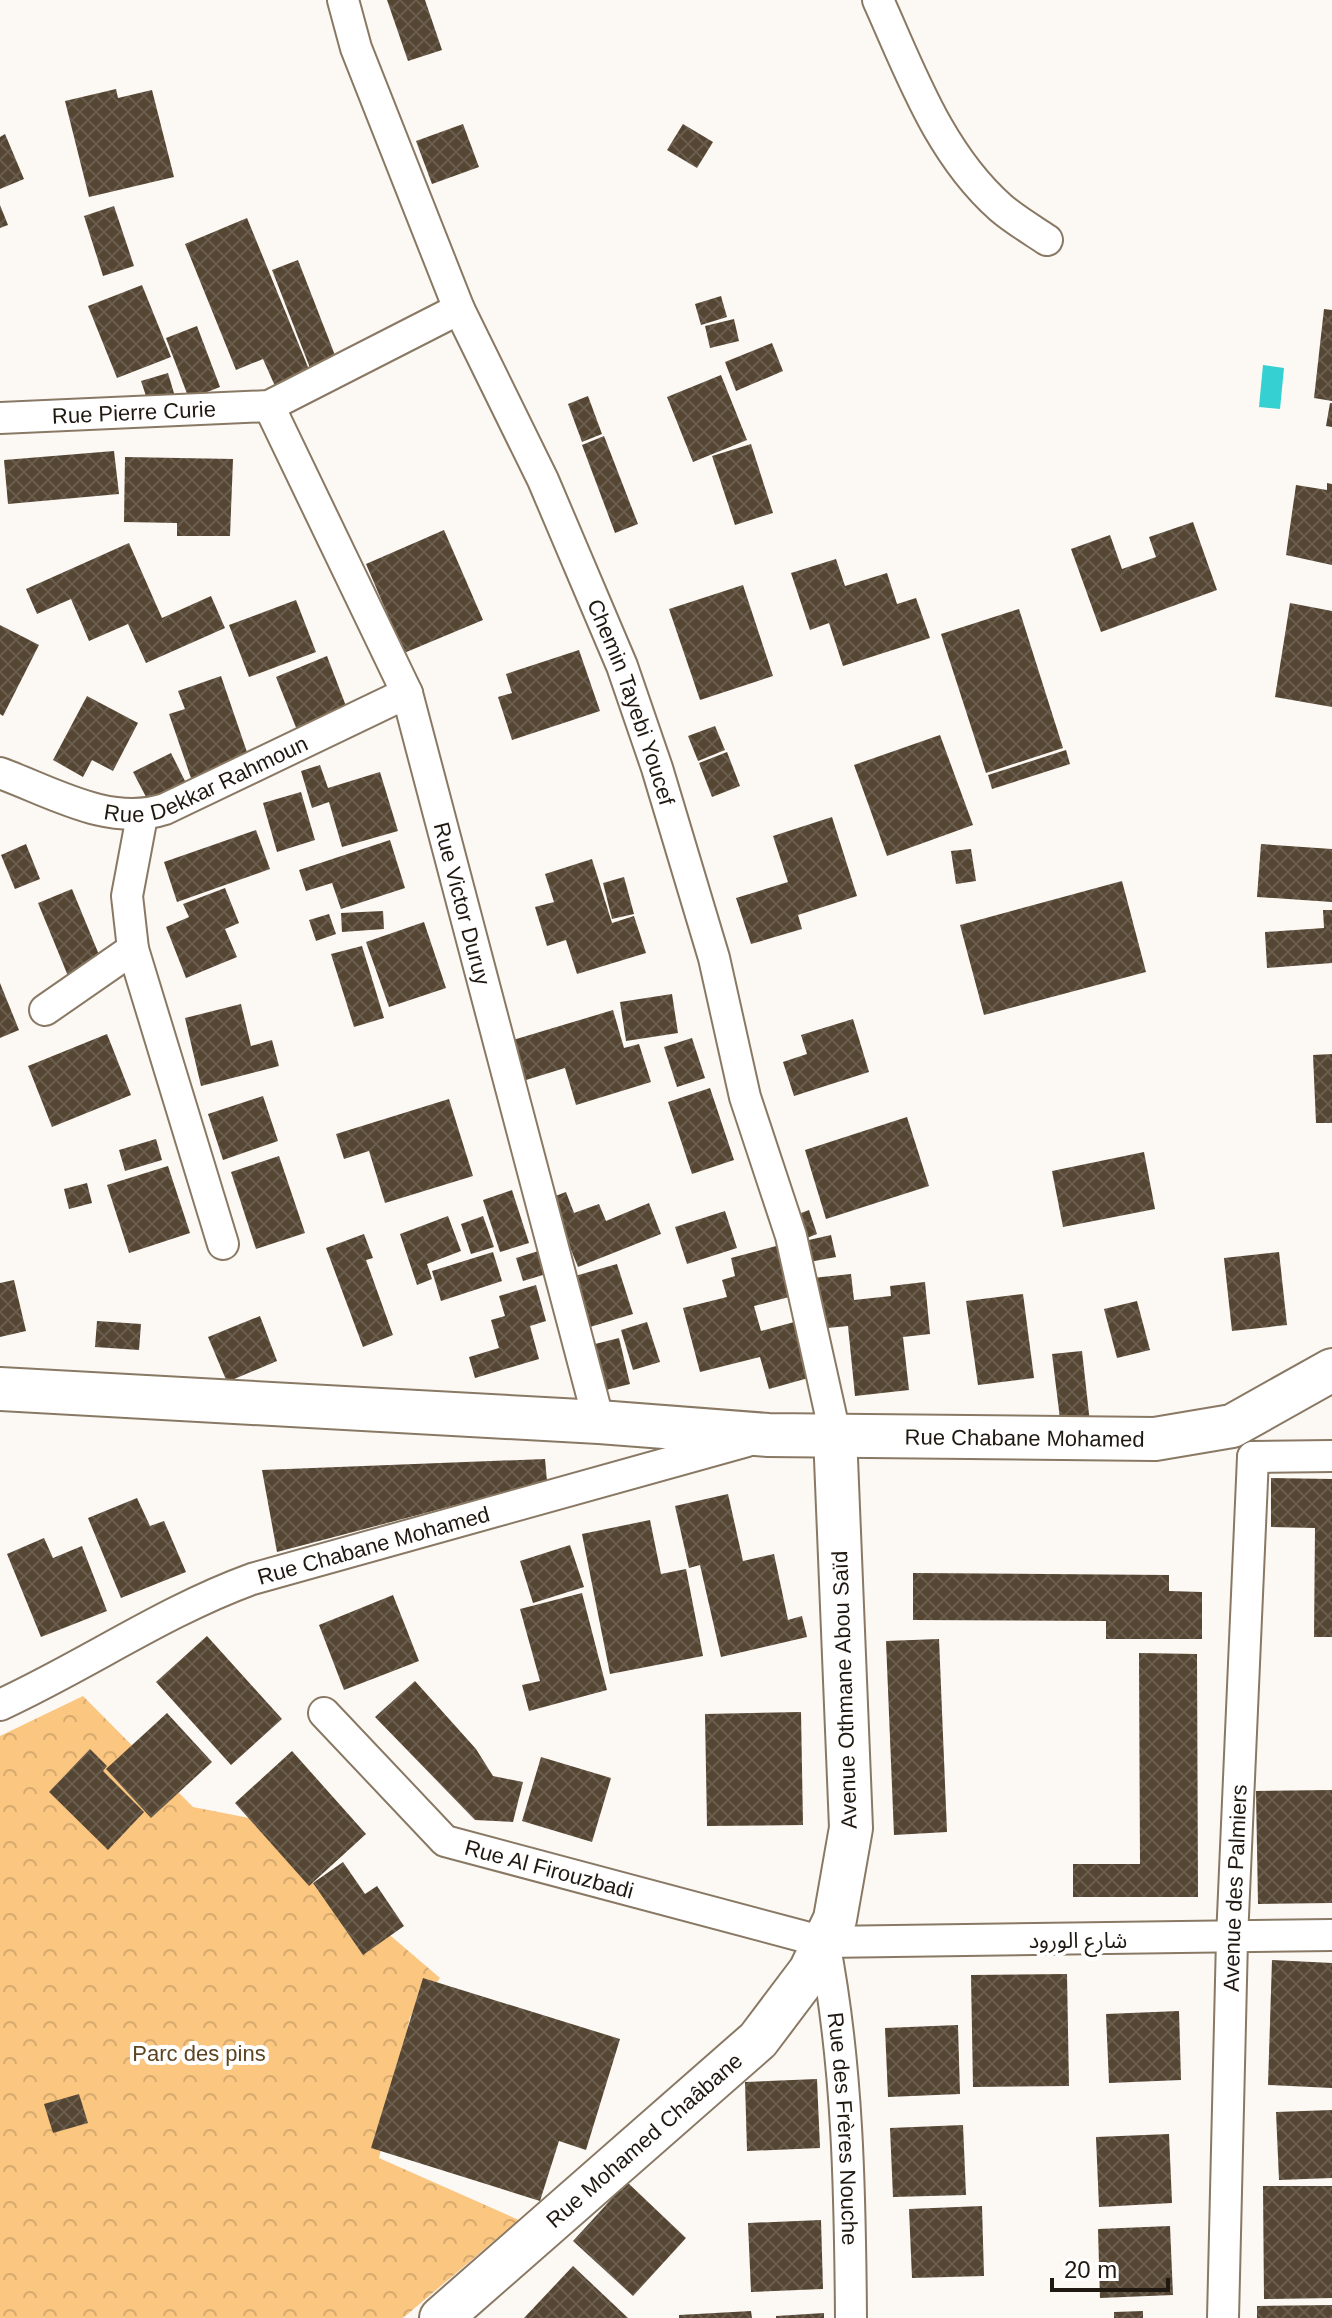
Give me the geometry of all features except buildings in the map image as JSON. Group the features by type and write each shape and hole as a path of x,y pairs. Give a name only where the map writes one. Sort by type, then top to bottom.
{"main road":[{"name":"Rue Chabane Mohamed","path":"0,1389 599,1422 768,1435 1242,1442 1332,1370"},
{"name":"Avenue Othmane Abou Saïd","path":"824,1942 841,1896 851,1828 835,1434"},
{"name":"Rue Mohamed Chaâbane","path":"441,2318 758,2040 810,1971 824,1942"}],"street":[{"name":"Chemin Tayebi Youcef","path":"343,0 356,48 459,309 543,480 622,666 657,768 714,958 745,1097 791,1236 835,1434"},
{"path":"878,0 932,118 965,169 1001,208 1047,240"},
{"path":"269,406 459,309"},
{"name":"Rue Pierre Curie","path":"0,418 269,406"},
{"name":"Rue Victor Duruy","path":"269,406 407,693 599,1422"},
{"name":"Rue Dekkar Rahmoun","path":"0,773 113,814 142,816 165,809 407,693"},
{"path":"142,816 127,896 133,949 223,1244"},
{"path":"45,1010 133,949"},
{"name":"Rue Chabane Mohamed","path":"0,1705 59,1678 210,1594 252,1579 768,1435"},
{"path":"1242,1442 1332,1456"},
{"name":"Avenue des Palmiers","path":"1223,2318 1242,1442"},
{"name":"Rue Al Firouzbadi","path":"324,1713 445,1841 824,1942"},
{"name":"شارع الورود","path":"824,1942 1232,1939 1332,1935"},
{"name":"Rue des Frères Nouche","path":"824,1942 836,2004 849,2164 851,2318"}],"green space":[{"name":"Parc des pins","path":"83,1696 193,1807 249,1818 324,1894 378,1925 440,1978 410,2017 379,2158 519,2220 403,2318 0,2318 0,1736"}],"water":[{"path":"1263,365 1284,368 1280,409 1259,407"}]}
